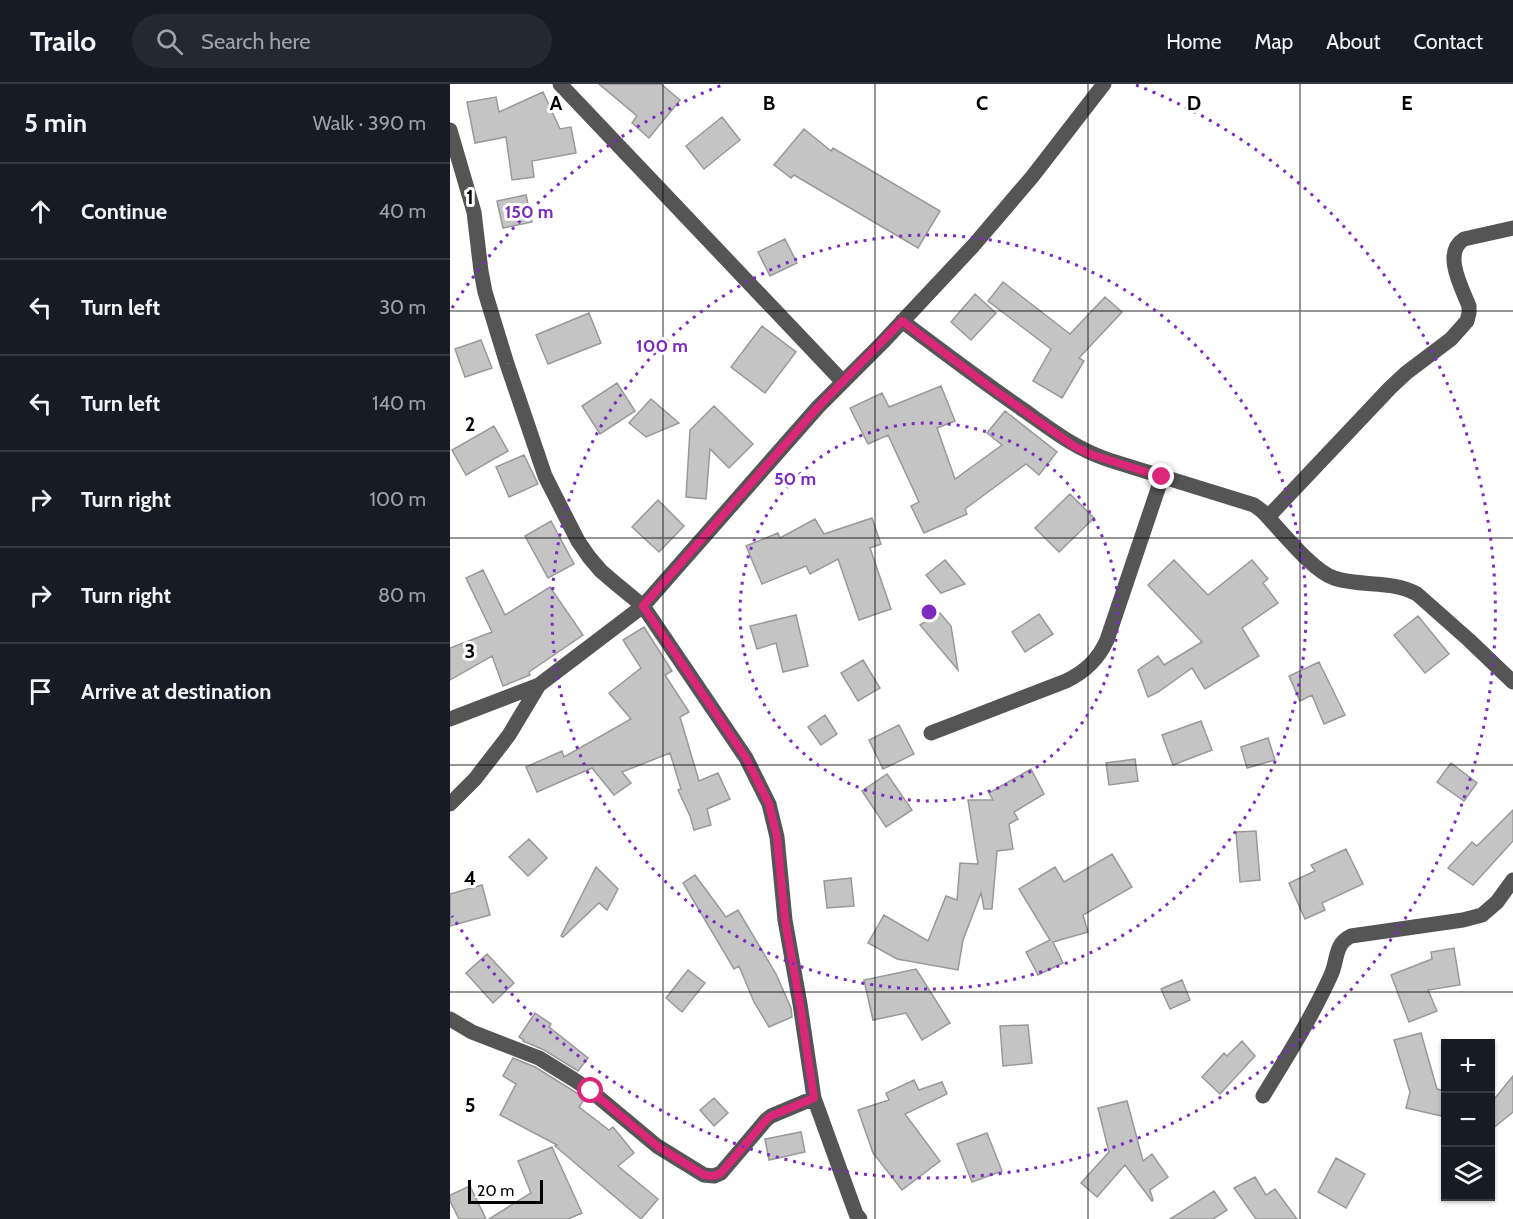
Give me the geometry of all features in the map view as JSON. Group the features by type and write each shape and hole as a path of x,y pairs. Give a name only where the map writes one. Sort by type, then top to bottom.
{"street":[{"path":"560,84 843,382"},
{"path":"450,719 539,685 643,606 818,407 973,246 1032,177 1104,84"},
{"path":"450,130 474,212 485,292 545,476 578,541 601,571 643,606 746,758 769,804 777,837 785,920 814,1098 856,1214 860,1219"},
{"path":"1268,517 1390,388 1451,339 1467,321 1469,306 1454,268 1453,256 1458,243 1513,228"},
{"path":"902,321 1074,446 1090,454 1254,505 1314,566 1324,573 1347,581 1394,587 1417,594 1513,682"},
{"path":"931,733 1066,681 1077,676 1096,660 1107,640 1162,477"},
{"path":"450,804 475,779 509,735 539,685"},
{"path":"1263,1096 1307,1022 1331,975 1338,948 1346,938 1482,915 1497,902 1513,880"},
{"path":"450,1019 472,1032 539,1059 573,1079 591,1091 657,1146 704,1175 714,1176 721,1173 771,1116 814,1098"}],"building":[{"path":"599,84 661,84 680,100 649,138 632,123 637,116"},
{"path":"543,92 560,129 571,127 576,153 532,161 534,177 512,180 506,137 475,143 467,102 496,97 499,112"},
{"path":"722,117 740,140 704,169 686,146"},
{"path":"804,129 831,151 833,148 940,211 918,248 794,175 791,178 774,165"},
{"path":"526,195 532,222 503,228 497,201"},
{"path":"785,239 797,263 770,276 758,252"},
{"path":"1003,282 1070,334 1105,297 1122,312 1079,358 1084,361 1062,398 1033,381 1051,349 988,301"},
{"path":"975,294 996,313 971,340 951,322"},
{"path":"589,313 601,343 548,364 536,335"},
{"path":"762,326 796,352 765,393 731,367"},
{"path":"481,340 492,368 465,377 455,349"},
{"path":"617,383 635,411 600,434 582,406"},
{"path":"941,386 955,421 937,428 955,479 1002,445 987,433 1005,411 1057,452 1039,475 1026,464 965,509 967,514 924,533 911,506 919,502 888,435 868,444 850,408 882,393 889,407"},
{"path":"651,399 679,423 646,437 629,423"},
{"path":"714,406 753,444 729,468 710,449 706,499 686,497 690,430"},
{"path":"494,426 508,451 466,475 452,450"},
{"path":"524,455 538,484 509,497 496,467"},
{"path":"1070,494 1094,518 1059,552 1035,528"},
{"path":"658,500 684,526 659,552 632,527"},
{"path":"872,518 881,544 870,548 891,609 859,620 838,559 810,574 806,566 762,584 746,546 778,533 780,538 815,519 824,534"},
{"path":"551,521 574,564 548,578 525,536"},
{"path":"945,560 965,584 941,593 926,575"},
{"path":"1174,560 1208,595 1252,560 1268,579 1263,583 1278,603 1242,628 1259,656 1205,689 1192,668 1148,697 1138,670 1158,656 1164,665 1202,642 1148,585"},
{"path":"483,570 505,615 550,587 583,635 529,672 530,675 503,686 492,656 450,680 450,648 492,632 466,578"},
{"path":"940,613 951,626 958,670 920,625"},
{"path":"1039,614 1053,634 1025,652 1012,632"},
{"path":"796,615 808,666 783,672 776,643 757,649 750,626"},
{"path":"1418,616 1449,654 1425,673 1394,635"},
{"path":"644,627 672,671 665,675 689,712 680,717 699,781 718,773 730,799 707,809 711,825 694,830 678,790 681,789 670,753 622,772 631,783 614,795 592,768 537,792 526,767 562,751 564,757 631,719 609,693 641,668 623,640"},
{"path":"863,660 880,688 858,701 841,673"},
{"path":"1319,662 1345,715 1324,724 1312,695 1300,701 1289,676"},
{"path":"825,715 837,734 821,745 808,727"},
{"path":"1201,721 1212,750 1173,765 1162,735"},
{"path":"899,725 914,754 883,769 869,740"},
{"path":"1268,738 1275,760 1247,768 1241,747"},
{"path":"1135,759 1138,781 1109,785 1106,763"},
{"path":"1451,763 1477,783 1464,801 1437,782"},
{"path":"1031,769 1044,794 1014,812 1018,819 1009,824 1013,849 997,851 992,909 984,909 981,893 963,940 958,970 897,959 868,943 884,915 928,941 946,896 957,900 960,863 978,864 968,800 993,800 989,793"},
{"path":"887,774 912,810 886,827 862,791"},
{"path":"1513,810 1513,841 1473,885 1448,868 1472,842 1477,846"},
{"path":"1256,831 1260,880 1240,882 1236,832"},
{"path":"529,839 547,858 528,876 509,857"},
{"path":"1346,849 1363,884 1322,903 1325,910 1305,919 1289,883 1315,871 1311,865"},
{"path":"1112,854 1132,887 1083,915 1088,932 1053,942 1063,963 1038,975 1026,952 1050,940 1019,889 1055,867 1064,882"},
{"path":"596,867 618,889 607,910 599,903 563,937 561,936"},
{"path":"695,875 726,917 738,910 776,974 791,1008 792,1017 769,1027 754,1002 739,966 734,969 683,883"},
{"path":"851,878 854,906 827,908 824,881"},
{"path":"482,885 490,915 450,926 450,894"},
{"path":"1454,948 1460,985 1428,990 1437,1011 1409,1022 1391,975 1432,959 1431,952"},
{"path":"487,954 514,983 493,1003 466,973"},
{"path":"916,969 950,1023 922,1040 906,1013 873,1020 864,980"},
{"path":"688,970 705,983 682,1012 666,998"},
{"path":"1182,980 1190,1000 1170,1009 1161,989"},
{"path":"535,1013 551,1024 549,1027 588,1058 578,1071 519,1037"},
{"path":"1028,1025 1032,1063 1003,1066 1000,1026"},
{"path":"1421,1033 1437,1089 1441,1090 1441,1116 1406,1108 1410,1092 1394,1040"},
{"path":"1242,1041 1255,1056 1220,1094 1202,1077 1224,1053 1227,1056"},
{"path":"513,1058 535,1067 585,1098 579,1107 609,1130 613,1127 634,1153 618,1166 658,1199 641,1219 555,1146 557,1145 500,1115 516,1084 503,1076"},
{"path":"1513,1076 1513,1112 1495,1127 1495,1098"},
{"path":"914,1080 919,1090 942,1082 947,1094 905,1114 940,1161 902,1190 873,1153 858,1110 889,1100 886,1093"},
{"path":"714,1098 728,1113 714,1126 700,1110"},
{"path":"1127,1101 1143,1161 1152,1154 1168,1177 1150,1190 1152,1201 1125,1165 1097,1197 1081,1183 1109,1152 1098,1108"},
{"path":"801,1132 805,1152 769,1160 765,1139"},
{"path":"987,1133 1002,1171 972,1182 957,1144"},
{"path":"552,1147 582,1213 568,1219 489,1219 531,1193 518,1161"},
{"path":"1336,1158 1365,1174 1346,1208 1318,1192"},
{"path":"1255,1177 1266,1195 1275,1189 1297,1219 1256,1219 1234,1188"},
{"path":"470,1186 486,1219 459,1219 450,1201 450,1195"},
{"path":"1214,1191 1227,1210 1213,1219 1170,1219"}],"route":[{"path":"591,1091 657,1146 704,1175 714,1176 721,1173 771,1116 814,1098 785,920 777,837 769,804 746,758 643,606 818,407 902,321 1074,446 1090,454 1162,477"}]}
